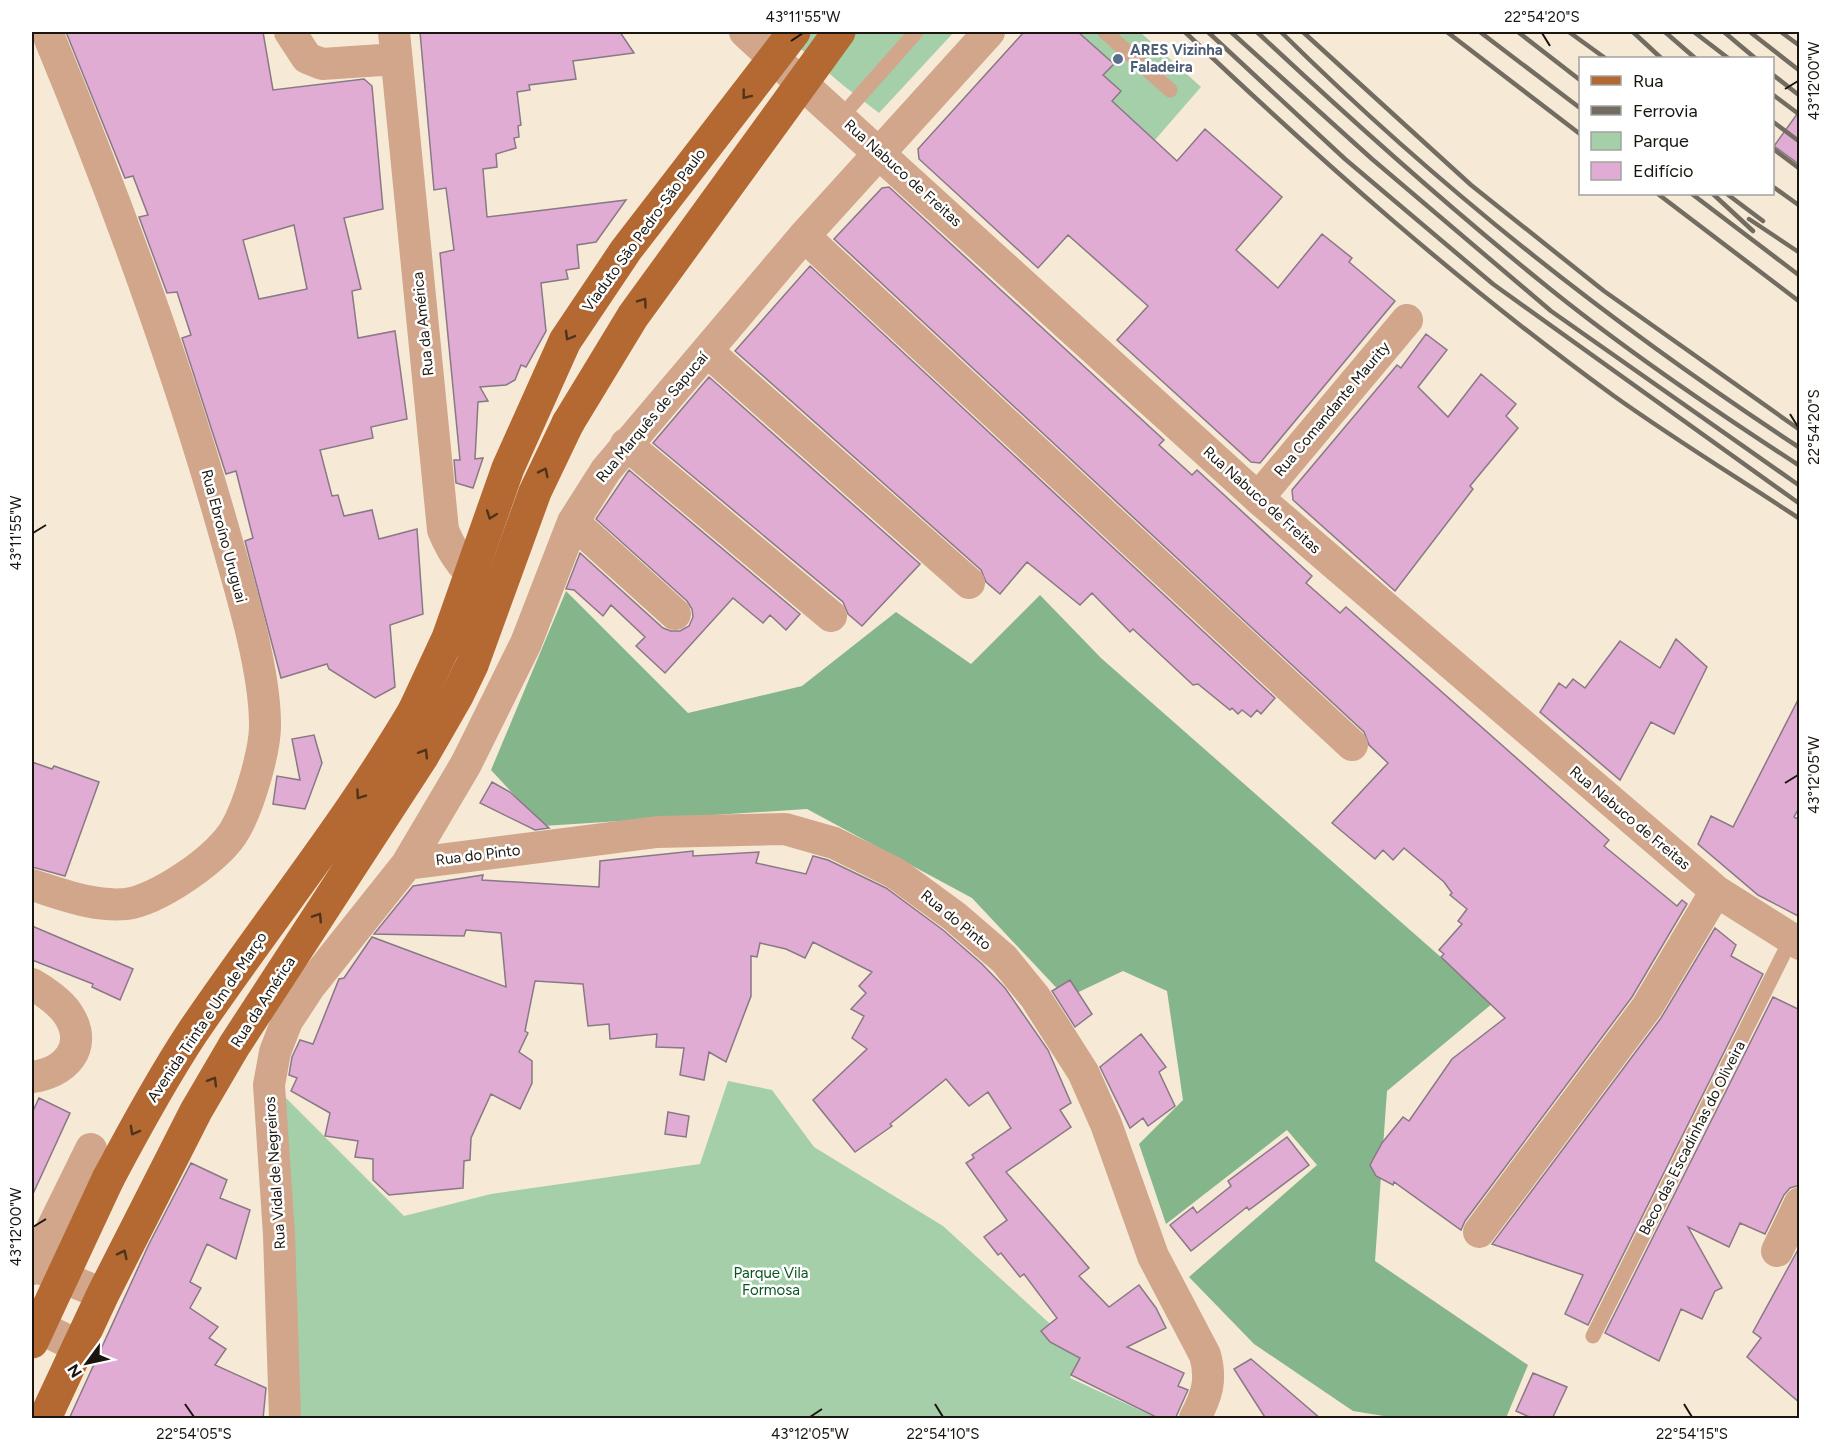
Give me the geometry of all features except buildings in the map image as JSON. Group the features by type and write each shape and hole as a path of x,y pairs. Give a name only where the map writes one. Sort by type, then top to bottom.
{"main road":[{"name":"Viaduto São Pedro-São Paulo","path":"414,711 448,638 508,468 566,341 626,250 794,32"},
{"name":"Rua da América","path":"45,1419 102,1294 174,1151 234,1046 422,757 457,696 472,665 535,492 568,423 633,316 839,32"},
{"name":"Avenida Trinta e Um de Março","path":"32,1342 108,1179 153,1096 191,1035 381,765 414,711"}],"street":[{"name":"Rua Ebroíno Uruguai","path":"32,885 88,902 129,903 152,896 201,865 228,840 238,825 252,789 266,724 260,676 209,476 142,276 47,32"},
{"path":"290,32 298,48 308,58 322,64 395,45"},
{"name":"Rua Nabuco de Freitas","path":"745,32 880,152 1258,498 1716,891 1796,942"},
{"name":"Rua Marquês de Sapucaí","path":"407,864 466,764 498,701 546,597 573,522 593,488 626,444 804,236 989,32"},
{"name":"Rua da América","path":"395,45 443,530 452,552 463,567 496,595"},
{"path":"804,236 1352,745"},
{"name":"Rua Comandante Maurity","path":"1258,498 1407,320"},
{"path":"707,351 969,583"},
{"path":"626,444 831,616"},
{"path":"573,522 675,614"},
{"name":"Rua do Pinto","path":"407,864 657,832 786,829 834,843 895,873 954,916 1004,959 1035,997 1083,1072 1106,1124 1153,1256 1205,1355 1210,1373 1208,1394 1195,1419"},
{"name":"Rua Vidal de Negreiros","path":"285,1419 279,1235 270,1119 270,1085 275,1052 287,1021 310,986 407,864"},
{"path":"1479,1232 1647,1007 1716,891"},
{"path":"32,1077 45,1075 63,1066 72,1056 76,1038 68,1014 36,986"},
{"path":"91,1149 32,1266 102,1294"},
{"path":"1777,1251 1800,1203"},
{"path":"32,1324 78,1346"}],"lane":[{"path":"841,117 916,32"},
{"path":"1105,32 1170,90"},
{"name":"Beco das Escadinhas do Oliveira","path":"1593,1336 1796,942"}],"green space":[{"path":"781,32 954,32 879,113"},
{"name":"ARES Vizinha Faladeira","path":"1037,32 1140,32 1201,87 1154,141"},
{"path":"566,591 688,713 802,686 896,612 971,664 1040,595 1101,658 1493,1003 1387,1091 1375,1261 1528,1365 1506,1418 1396,1418 1353,1411 1254,1344 1189,1277 1317,1165 1287,1130 1166,1224 1139,1144 1183,1100 1167,991 1123,971 1066,998 972,898 807,809 543,826 491,770"},
{"name":"Parque Vila Formosa","path":"728,1081 772,1090 814,1147 943,1226 1082,1353 1070,1378 1157,1418 297,1418 277,1089 404,1216 491,1194 700,1164"}],"railway":[{"path":"1185,32 1340,175 1502,311 1614,396 1800,519"},
{"path":"1208,32 1345,159 1493,284 1800,504"},
{"path":"1231,32 1372,159 1551,311 1800,486"},
{"path":"1257,32 1398,161 1544,284 1669,378 1800,466"},
{"path":"1281,32 1403,146 1530,253 1663,353 1800,448"},
{"path":"1303,32 1471,185 1604,291 1800,430"},
{"path":"1447,32 1579,133"},
{"path":"1480,32 1579,107"},
{"path":"1518,32 1579,79"},
{"path":"1569,32 1604,57"},
{"path":"1633,32 1660,57"},
{"path":"1665,32 1694,57"},
{"path":"1694,32 1727,57"},
{"path":"1724,32 1754,57"},
{"path":"1750,32 1800,71"},
{"path":"1781,32 1800,46"},
{"path":"1774,76 1800,96"},
{"path":"1774,96 1800,115"},
{"path":"1774,122 1800,142"},
{"path":"1774,150 1800,169"},
{"path":"1774,187 1800,206"},
{"path":"1659,195 1800,302"},
{"path":"1693,195 1800,276"},
{"path":"1714,195 1753,231"},
{"path":"1728,195 1763,221"},
{"path":"1749,219 1800,253"}],"place":[{"name":"ARES Vizinha Faladeira","path":"1118,59"}]}
